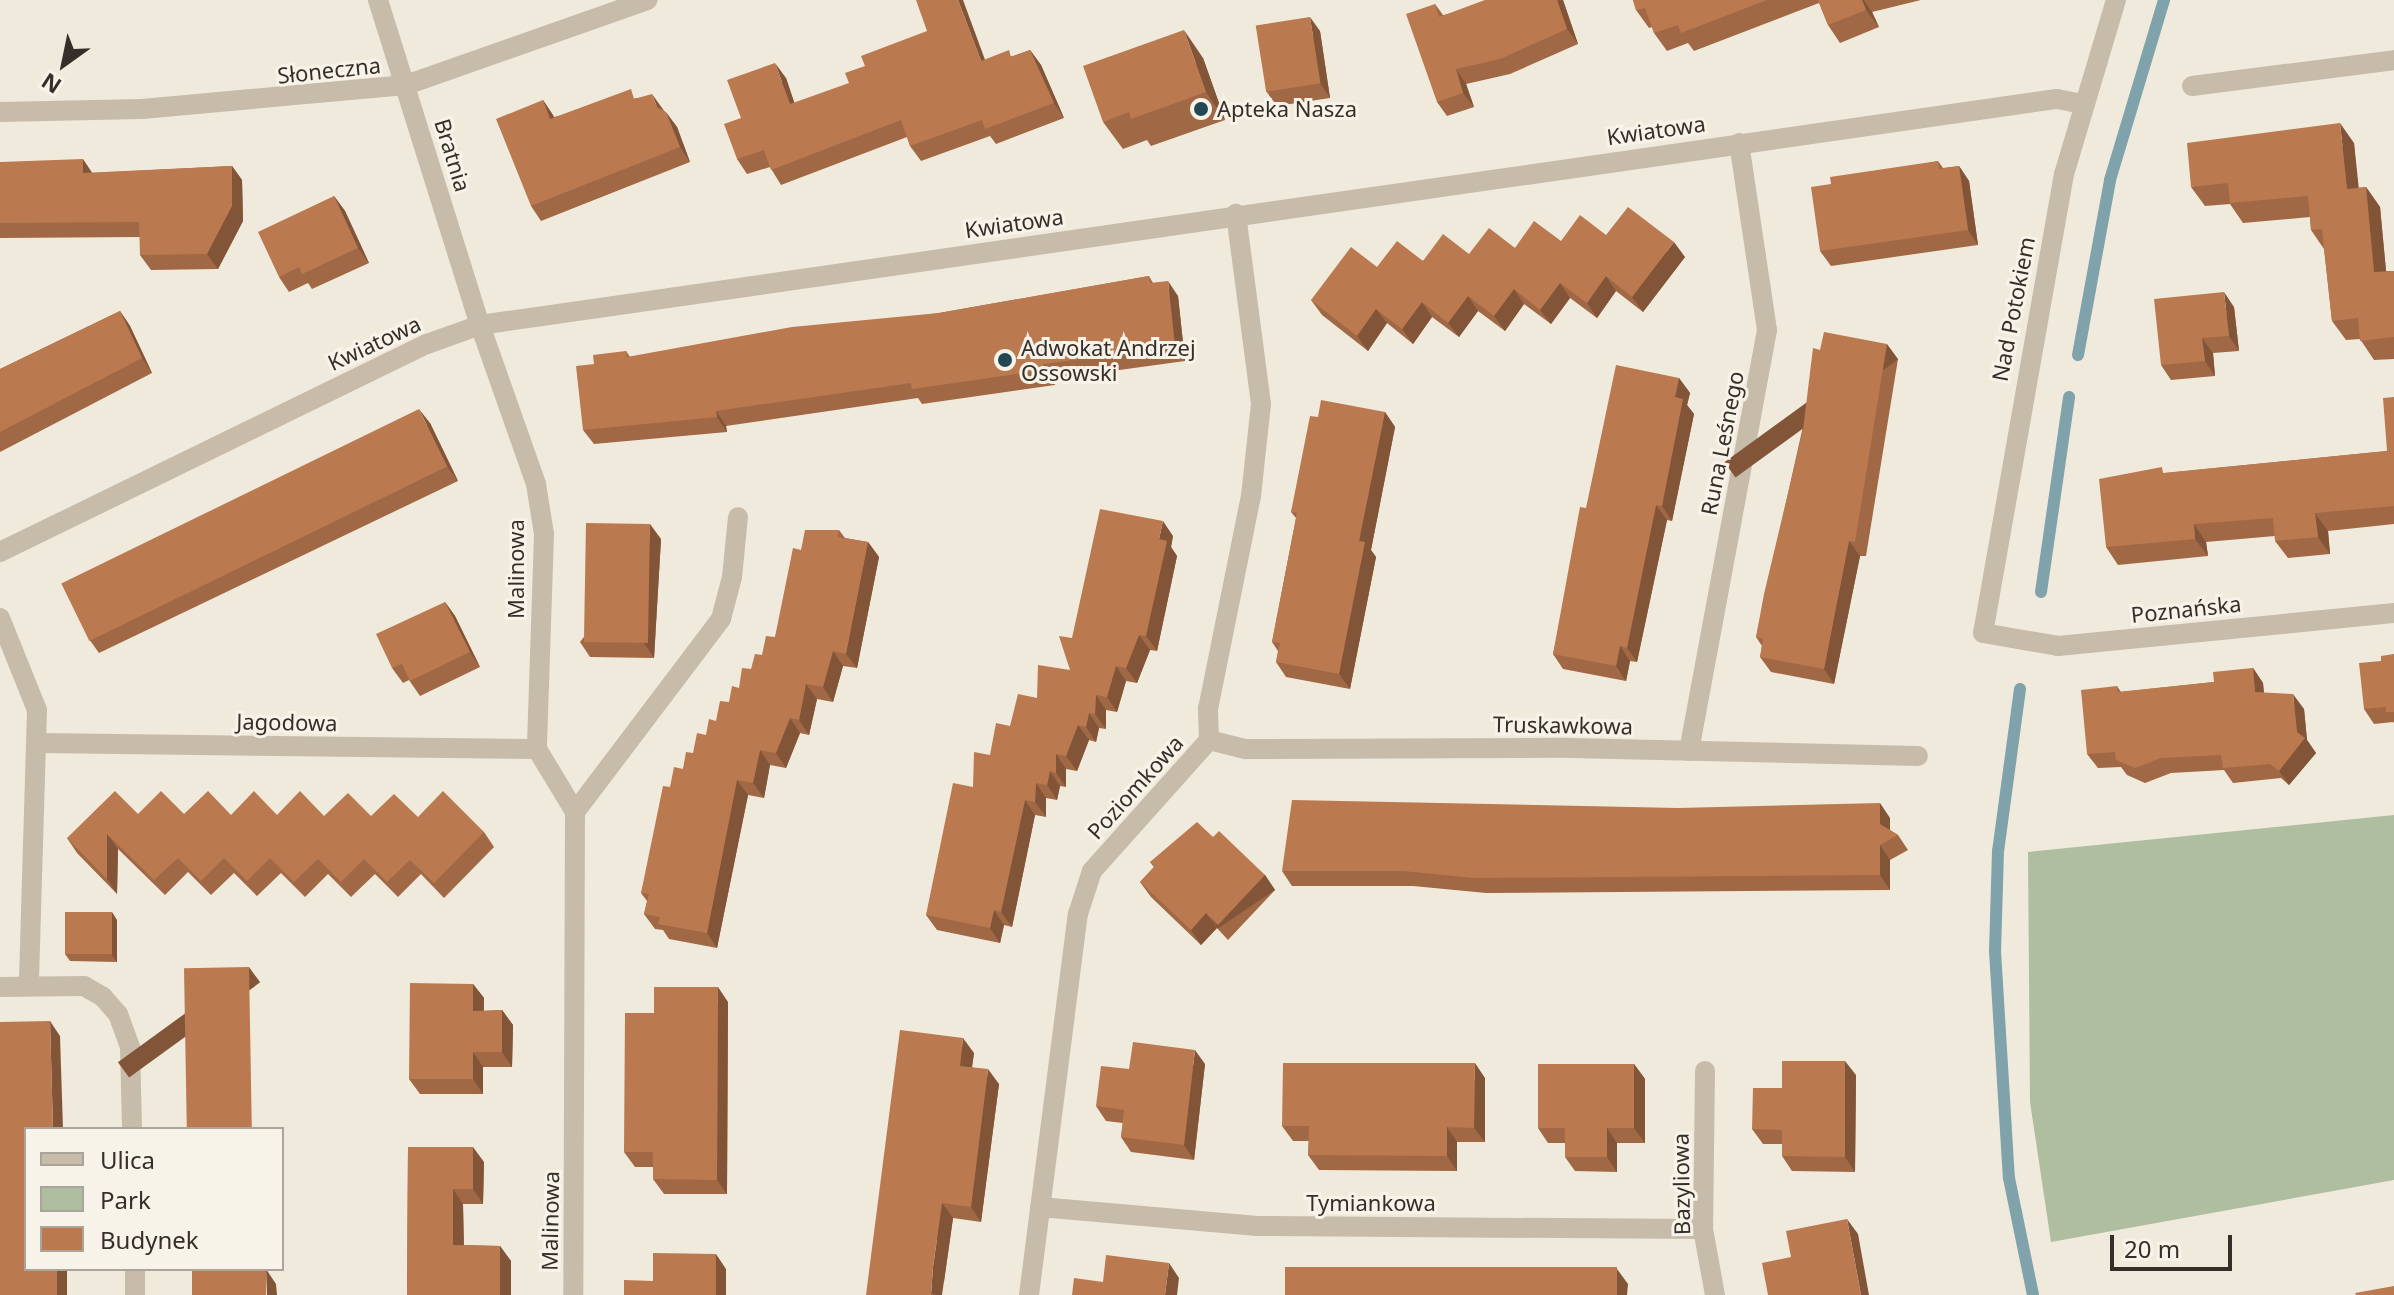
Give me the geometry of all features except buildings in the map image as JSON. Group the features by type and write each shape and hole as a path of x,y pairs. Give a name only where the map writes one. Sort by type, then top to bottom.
{"street":[{"name":"Bratnia","path":"378,0 480,325"},
{"name":"Słoneczna","path":"0,112 142,109 406,85 648,0"},
{"name":"Nad Potokiem","path":"1983,633 2027,359 2082,104 2116,0"},
{"path":"2192,86 2394,60"},
{"name":"Kwiatowa","path":"0,552 413,350 480,325 1236,214 2057,99 2082,104"},
{"name":"Runa Leśnego","path":"1689,751 1767,330 1739,143"},
{"name":"Poziomkowa","path":"1029,1295 1078,914 1092,871 1124,829 1209,740 1208,709 1251,496 1261,404 1236,214"},
{"name":"Malinowa","path":"480,325 536,484 544,534 537,749"},
{"path":"537,749 575,812 721,619 732,577 738,517"},
{"name":"Poznańska","path":"1983,633 2058,646 2394,613"},
{"path":"0,618 37,710 29,986"},
{"name":"Truskawkowa","path":"1209,740 1246,749 1689,751 1918,756"},
{"name":"Jagodowa","path":"38,743 537,749"},
{"name":"Malinowa","path":"573,1295 575,812"},
{"path":"0,987 84,986 118,1014 130,1047 132,1127"},
{"name":"Bazyliowa","path":"1705,1071 1703,1229 1715,1295"},
{"name":"Tymiankowa","path":"1040,1207 1257,1226 1703,1229"},
{"path":"135,1271 135,1295"}],"green space":[{"path":"2394,815 2394,1180 2051,1242 2030,1102 2028,852"}],"waterway":[{"path":"2078,355 2110,180 2164,0"},
{"path":"2041,592 2069,397"},
{"path":"2020,689 1998,851 1995,951 2009,1178 2033,1295"}],"place":[{"name":"Apteka Nasza","path":"1201,109"},
{"name":"Adwokat Andrzej Ossowski","path":"1005,360"}]}
